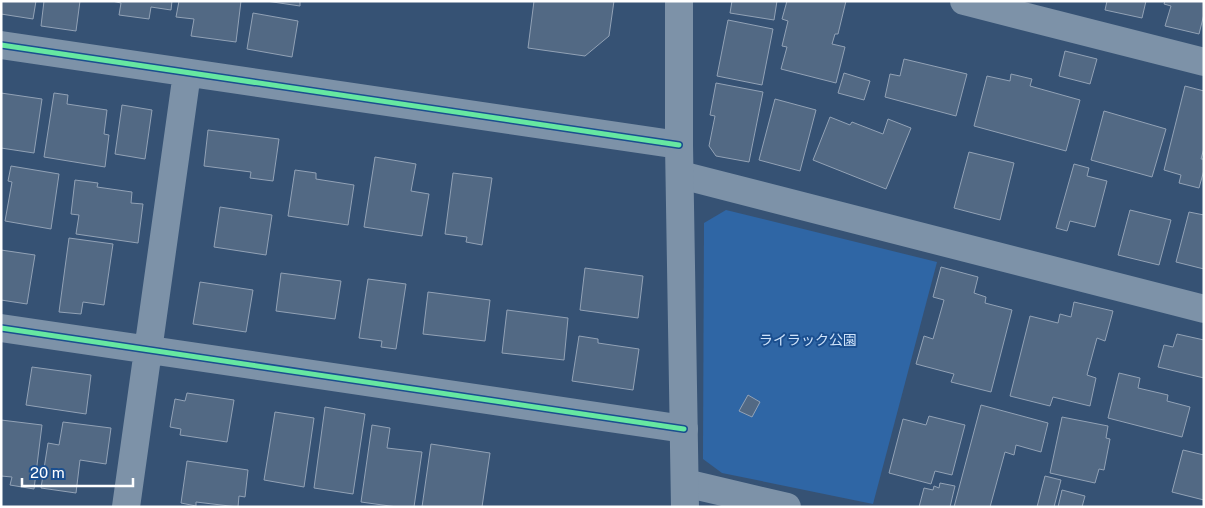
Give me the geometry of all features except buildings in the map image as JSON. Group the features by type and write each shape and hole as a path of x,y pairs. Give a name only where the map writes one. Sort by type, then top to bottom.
{"street":[{"path":"678,1 685,495 787,507"},
{"path":"964,1 1204,62"},
{"path":"1,45 679,145"},
{"path":"126,507 187,73"},
{"path":"681,175 1204,309"},
{"path":"1,328 684,429"}],"green space":[{"name":"ライラック公園","path":"726,210 937,262 873,504 722,473 703,459 704,223"}],"cycle path":[{"path":"1,45 679,145"},
{"path":"1,328 684,429"}]}
